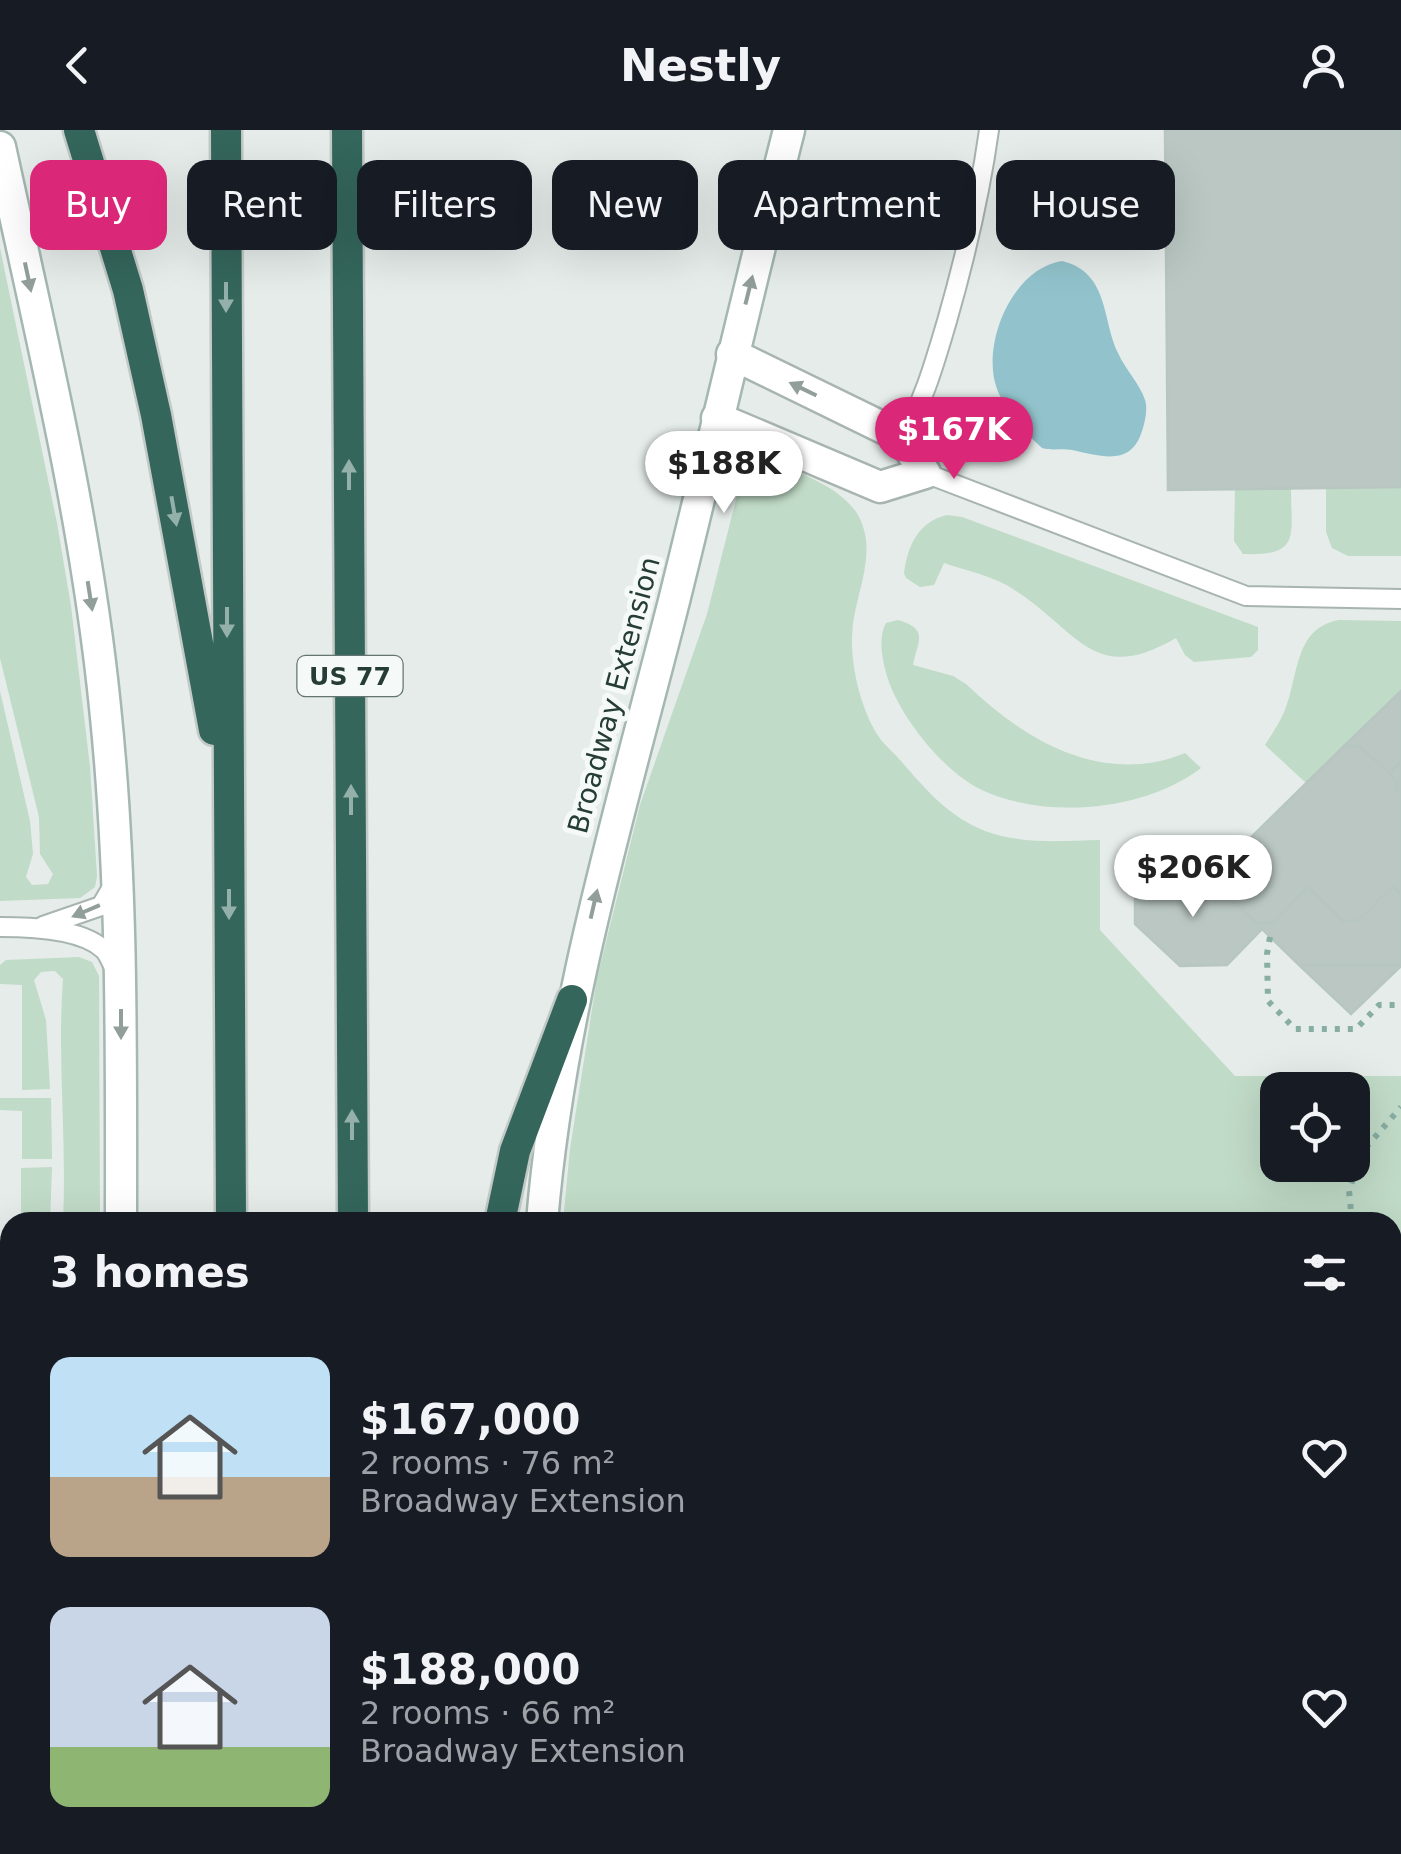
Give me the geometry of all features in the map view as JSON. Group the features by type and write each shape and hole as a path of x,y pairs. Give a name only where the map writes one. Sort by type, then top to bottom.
{"highway":[{"path":"79,130 128,290 156,415 228,807"},
{"path":"226,130 231,1212"},
{"name":"US 77","path":"347,130 353,1212"},
{"path":"502,1212 515,1151 572,1000"}],"main road":[{"name":"Broadway Extension","path":"543,1212 572,1000 788,130"},
{"path":"0,147 90,592 105,705 118,877 121,1212"},
{"path":"716,418 880,487 925,473 902,437 732,354"}],"lane":[{"path":"902,437 921,399 958,283 983,176 989,130"},
{"path":"925,473 1246,596 1401,599"},
{"path":"39,927 101,906 118,877"},
{"path":"0,927 39,927 80,938 103,949 121,979"}],"path":[{"path":"1270,937 1268,1001 1296,1028 1356,1028 1380,1005 1401,1006"},
{"path":"1351,1212 1349,1190 1364,1152 1401,1107"}],"green space":[{"path":"0,248 71,606 90,767 97,876 95,887 80,898 0,901 0,691 30,821 33,854 26,877 32,885 48,884 53,874 40,854 39,817 0,658"},
{"path":"771,460 843,497 859,517 866,546 853,621 853,660 865,709 877,735 931,794 979,828 1033,841 1100,840 1100,930 1235,1076 1260,1076 1260,1182 1370,1182 1370,1076 1401,1076 1401,1212 564,1212 597,978 640,805 707,614 743,472 752,462"},
{"path":"1401,487 1401,556 1348,556 1332,548 1326,532 1326,488"},
{"path":"1291,488 1291,531 1284,547 1262,554 1243,554 1234,541 1235,489"},
{"path":"947,515 962,517 1258,627 1258,650 1251,657 1194,662 1176,638 1125,657 1106,655 1089,648 1016,591 990,578 944,563 934,585 920,587 904,573 908,553 922,529"},
{"path":"898,620 918,632 913,665 953,676 1039,739 1095,761 1124,764 1154,762 1185,753 1201,768 1152,794 1094,806 1035,805 982,790 940,758 914,728 895,697 881,644 886,623"},
{"path":"1339,620 1401,621 1401,691 1306,783 1265,745 1285,710 1306,643 1324,625"},
{"path":"79,957 92,962 99,976 100,1212 63,1212 63,979 55,971 41,972 34,980 46,1020 50,1089 22,1090 22,985 0,984 0,965 6,960"},
{"path":"0,1098 51,1098 52,1159 22,1159 22,1111 0,1110"},
{"path":"52,1167 50,1212 21,1212 21,1168"}],"water":[{"path":"1062,261 1088,275 1096,286 1118,353 1145,400 1142,431 1137,442 1123,454 1104,456 1042,448 1015,419 996,386 994,349 1005,310 1029,277"}],"building":[{"path":"1165,130 1401,130 1401,487 1168,490 1166,250 1175,250 1175,160 1165,160"},
{"path":"1401,691 1401,762 1389,773 1359,746 1344,746"},
{"path":"1344,746 1359,746 1389,773 1397,782 1397,790 1401,790 1401,894 1393,886 1358,921 1343,921 1308,887 1273,923 1256,923 1219,888 1219,869"},
{"path":"1401,762 1401,790 1397,790 1397,782 1389,773"},
{"path":"1219,878 1219,888 1262,929 1227,965 1180,966 1135,924 1135,879"},
{"path":"1393,886 1401,894 1401,965 1299,965 1256,923 1273,923 1308,887 1343,921 1358,921"},
{"path":"1299,965 1401,965 1401,966 1351,1014"}]}
